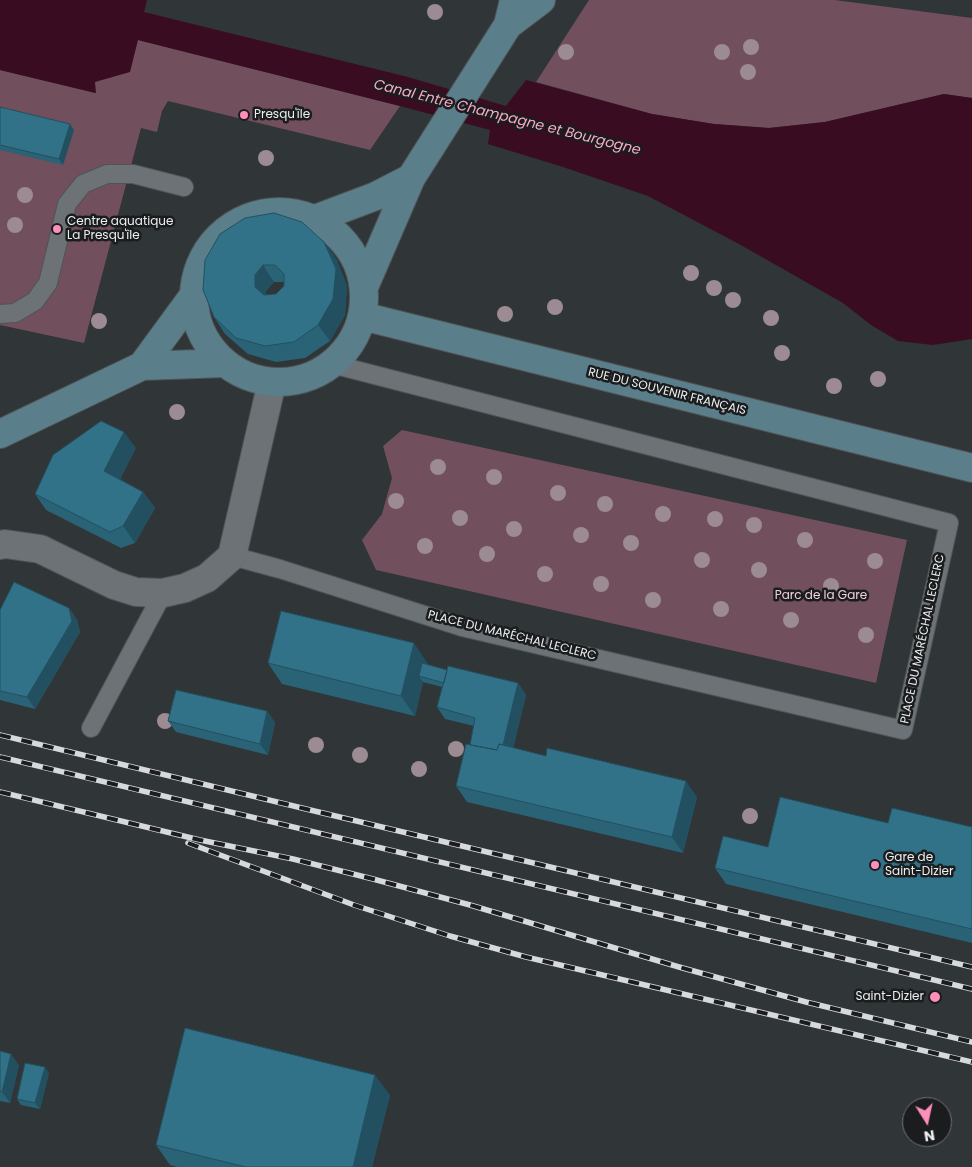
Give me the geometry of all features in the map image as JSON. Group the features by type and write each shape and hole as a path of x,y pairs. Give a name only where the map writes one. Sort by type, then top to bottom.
{"main road":[{"path":"364,287 417,168 511,13 541,0"},
{"path":"315,219 376,196 417,168"},
{"path":"295,213 315,219 330,228 354,254 361,270 364,287 365,305 355,337 347,350 332,364 311,376 292,381 272,382 247,376 225,363 205,339 195,310 196,276 203,259 213,244 226,230 241,221 259,214 295,213"},
{"path":"142,366 194,295"},
{"name":"RUE DU SOUVENIR FRANÇAIS","path":"362,316 972,468"},
{"path":"0,434 142,366 225,363"}],"street":[{"path":"0,545 40,549 114,585 136,592 164,593 185,588 207,578 232,556 272,382"}],"lane":[{"path":"0,314 15,314 35,301 48,284 66,204 82,184 107,174 133,174 184,188"},
{"name":"PLACE DU MARÉCHAL LECLERC","path":"232,556 462,626 903,730 949,523 332,364"},
{"path":"91,728 164,593"}],"green space":[{"path":"589,0 835,0 972,18 972,98 944,94 825,122 769,128 714,124 652,114 536,82"},
{"name":"Centre aquatique La Presqu'île","path":"138,40 400,106 370,150 168,101 162,111 157,132 141,128 84,343 0,325 0,70 95,93 95,82"},
{"name":"Parc de la Gare","path":"402,430 907,540 876,683 376,570 362,540 382,514 392,478 383,446"}],"water":[{"name":"Canal Entre Champagne et Bourgogne","path":"0,0 147,0 144,12 408,77 506,106 526,80 652,114 714,124 769,128 825,122 944,94 972,98 972,339 933,345 898,341 871,325 843,303 739,244 648,196 488,144 490,130 138,40 130,72 95,82 96,93 0,70"}],"building":[{"path":"0,107 70,124 59,159 0,145"},
{"path":"274,213 302,222 324,242 336,269 333,299 318,325 294,342 265,346 236,338 214,317 203,290 205,260 220,234 245,218","holes":["263,265 275,265 284,274 284,286 276,294 264,295 255,287 255,275"]},
{"path":"101,421 124,432 104,471 143,492 123,526 110,532 35,494 53,455"},
{"path":"14,582 69,608 72,621 27,697 0,691 0,610"},
{"path":"281,611 414,643 401,696 268,663"},
{"path":"422,663 447,670 444,683 419,676"},
{"path":"448,666 518,683 503,745 499,744 497,750 470,745 475,718 437,707"},
{"path":"176,690 267,711 260,744 168,721"},
{"path":"466,744 497,750 499,744 546,756 547,748 686,781 672,837 456,786"},
{"path":"780,797 888,823 892,808 972,827 972,929 715,868 723,836 768,847"},
{"path":"185,1028 375,1075 353,1167 246,1167 156,1145"},
{"path":"0,1051 11,1054 2,1092 0,1091"},
{"path":"25,1063 45,1067 35,1103 17,1099"}],"railway":[{"path":"0,735 972,967"},
{"path":"0,757 972,989"},
{"path":"0,792 373,879 806,1002 972,1042"},
{"path":"188,843 354,905 450,936 526,957 972,1062"}],"place":[{"name":"Presqu'île","path":"244,115"},
{"name":"Centre aquatique La Presqu'île","path":"57,229"},
{"name":"Gare de Saint-Dizier","path":"875,865"},
{"name":"Saint-Dizier","path":"935,997"}]}
